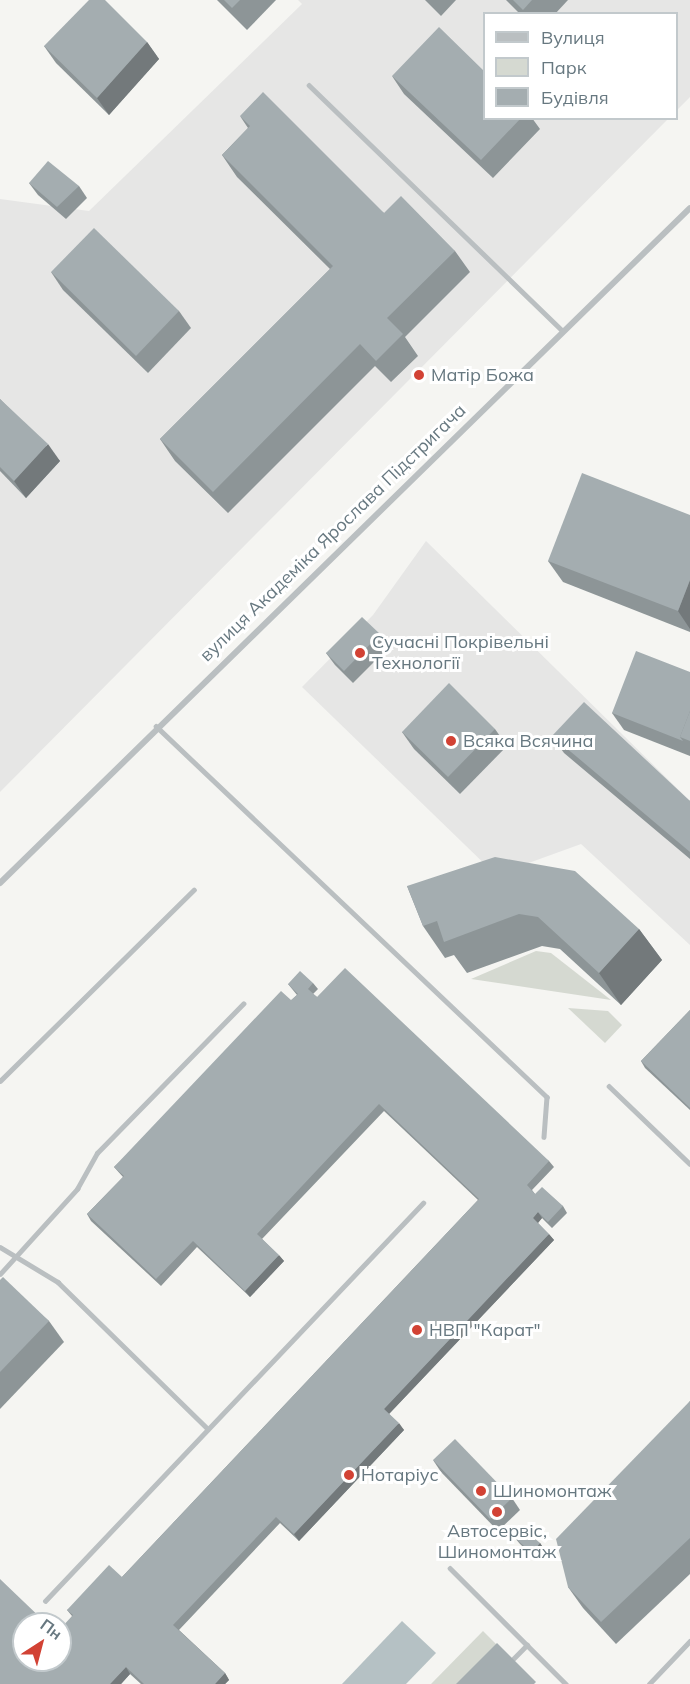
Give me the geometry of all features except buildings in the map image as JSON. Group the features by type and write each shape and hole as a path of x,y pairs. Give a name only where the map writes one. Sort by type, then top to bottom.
{"street":[{"name":"вулиця Академіка Ярослава Підстригача","path":"0,883 156,726 690,208"}],"lane":[{"path":"309,85 562,330"},
{"path":"156,726 547,1097 544,1137"},
{"path":"0,1081 194,890"},
{"path":"0,1274 77,1189 97,1153 243,1004"},
{"path":"609,1086 690,1164"},
{"path":"45,1601 423,1203"},
{"path":"0,1247 58,1282 208,1429"},
{"path":"450,1569 566,1684"},
{"path":"649,1684 690,1641"},
{"path":"504,1668 527,1645"}],"shaded area":[{"path":"298,0 690,0 690,97 678,109 678,12 483,12 483,120 667,120 0,792 0,199 89,211 302,4"},
{"name":"Сучасні Покрівельні Технології","path":"426,541 690,801 690,945 581,844 496,875 302,687 373,615"},
{"path":"402,1621 436,1653 406,1684 342,1684"}],"green space":[{"path":"536,951 551,953 611,1000 471,979"},
{"path":"568,1008 608,1011 622,1025 605,1043"},
{"path":"483,1631 506,1654 477,1684 431,1684"}],"place":[{"name":"Матір Божа","path":"419,375"},
{"name":"Сучасні Покрівельні Технології","path":"360,653"},
{"name":"Всяка Всячина","path":"451,741"},
{"name":"НВП \"Карат\"","path":"417,1330"},
{"name":"Нотаріус","path":"349,1475"},
{"name":"Шиномонтаж","path":"481,1491"},
{"name":"Автосервіс, Шиномонтаж","path":"497,1512"}]}
